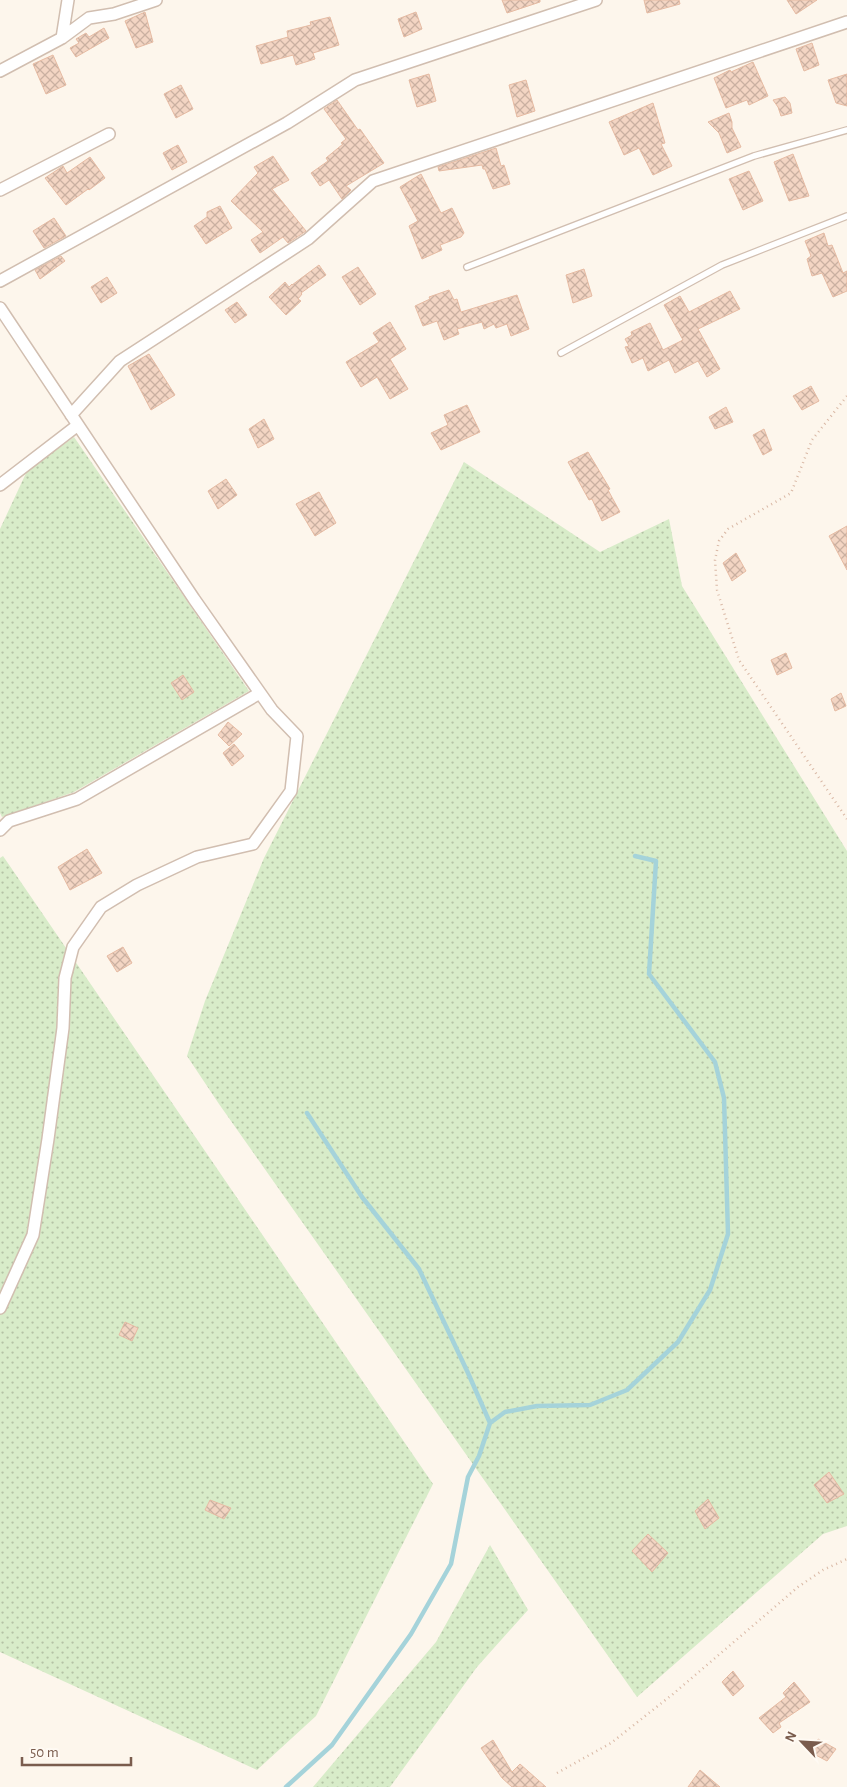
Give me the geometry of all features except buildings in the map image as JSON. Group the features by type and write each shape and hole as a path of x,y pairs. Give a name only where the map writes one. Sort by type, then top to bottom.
{"street":[{"path":"62,38 68,0"},
{"path":"0,71 62,38 89,18 114,14 156,0"},
{"path":"0,281 287,123 355,80 596,0"},
{"path":"0,485 75,420 120,361 308,238 373,181 847,22"},
{"path":"0,190 109,134"},
{"path":"0,308 194,599 272,710 297,736 290,791 252,844 197,857 137,885 101,907 73,947 65,978 63,1028 33,1235 0,1308"},
{"path":"0,830 9,821 77,799 260,693"}],"lane":[{"path":"467,267 754,156 847,130"},
{"path":"561,353 722,265 847,216"}],"path":[{"path":"847,396 812,440 791,493 728,529 719,541 715,560 717,590 739,660 847,819"},
{"path":"557,1773 611,1743 673,1694 798,1587 823,1570 847,1558"}],"green space":[{"path":"74,437 249,691 74,792 2,817 0,813 0,529 27,471"},
{"path":"464,462 600,552 669,519 682,586 847,851 847,1526 823,1534 637,1697 187,1056 205,1001 264,858"},
{"path":"3,856 433,1484 316,1716 257,1770 0,1652 0,858"},
{"path":"490,1545 528,1610 477,1667 390,1787 313,1787 436,1642"}],"waterway":[{"path":"286,1787 332,1745 411,1634 451,1564 468,1477 479,1456 490,1423 505,1412 537,1406 590,1405 627,1390 678,1342 710,1290 728,1234 724,1098 715,1062 649,974 656,861 635,856"},
{"path":"307,1113 362,1197 419,1269 490,1423"}]}
